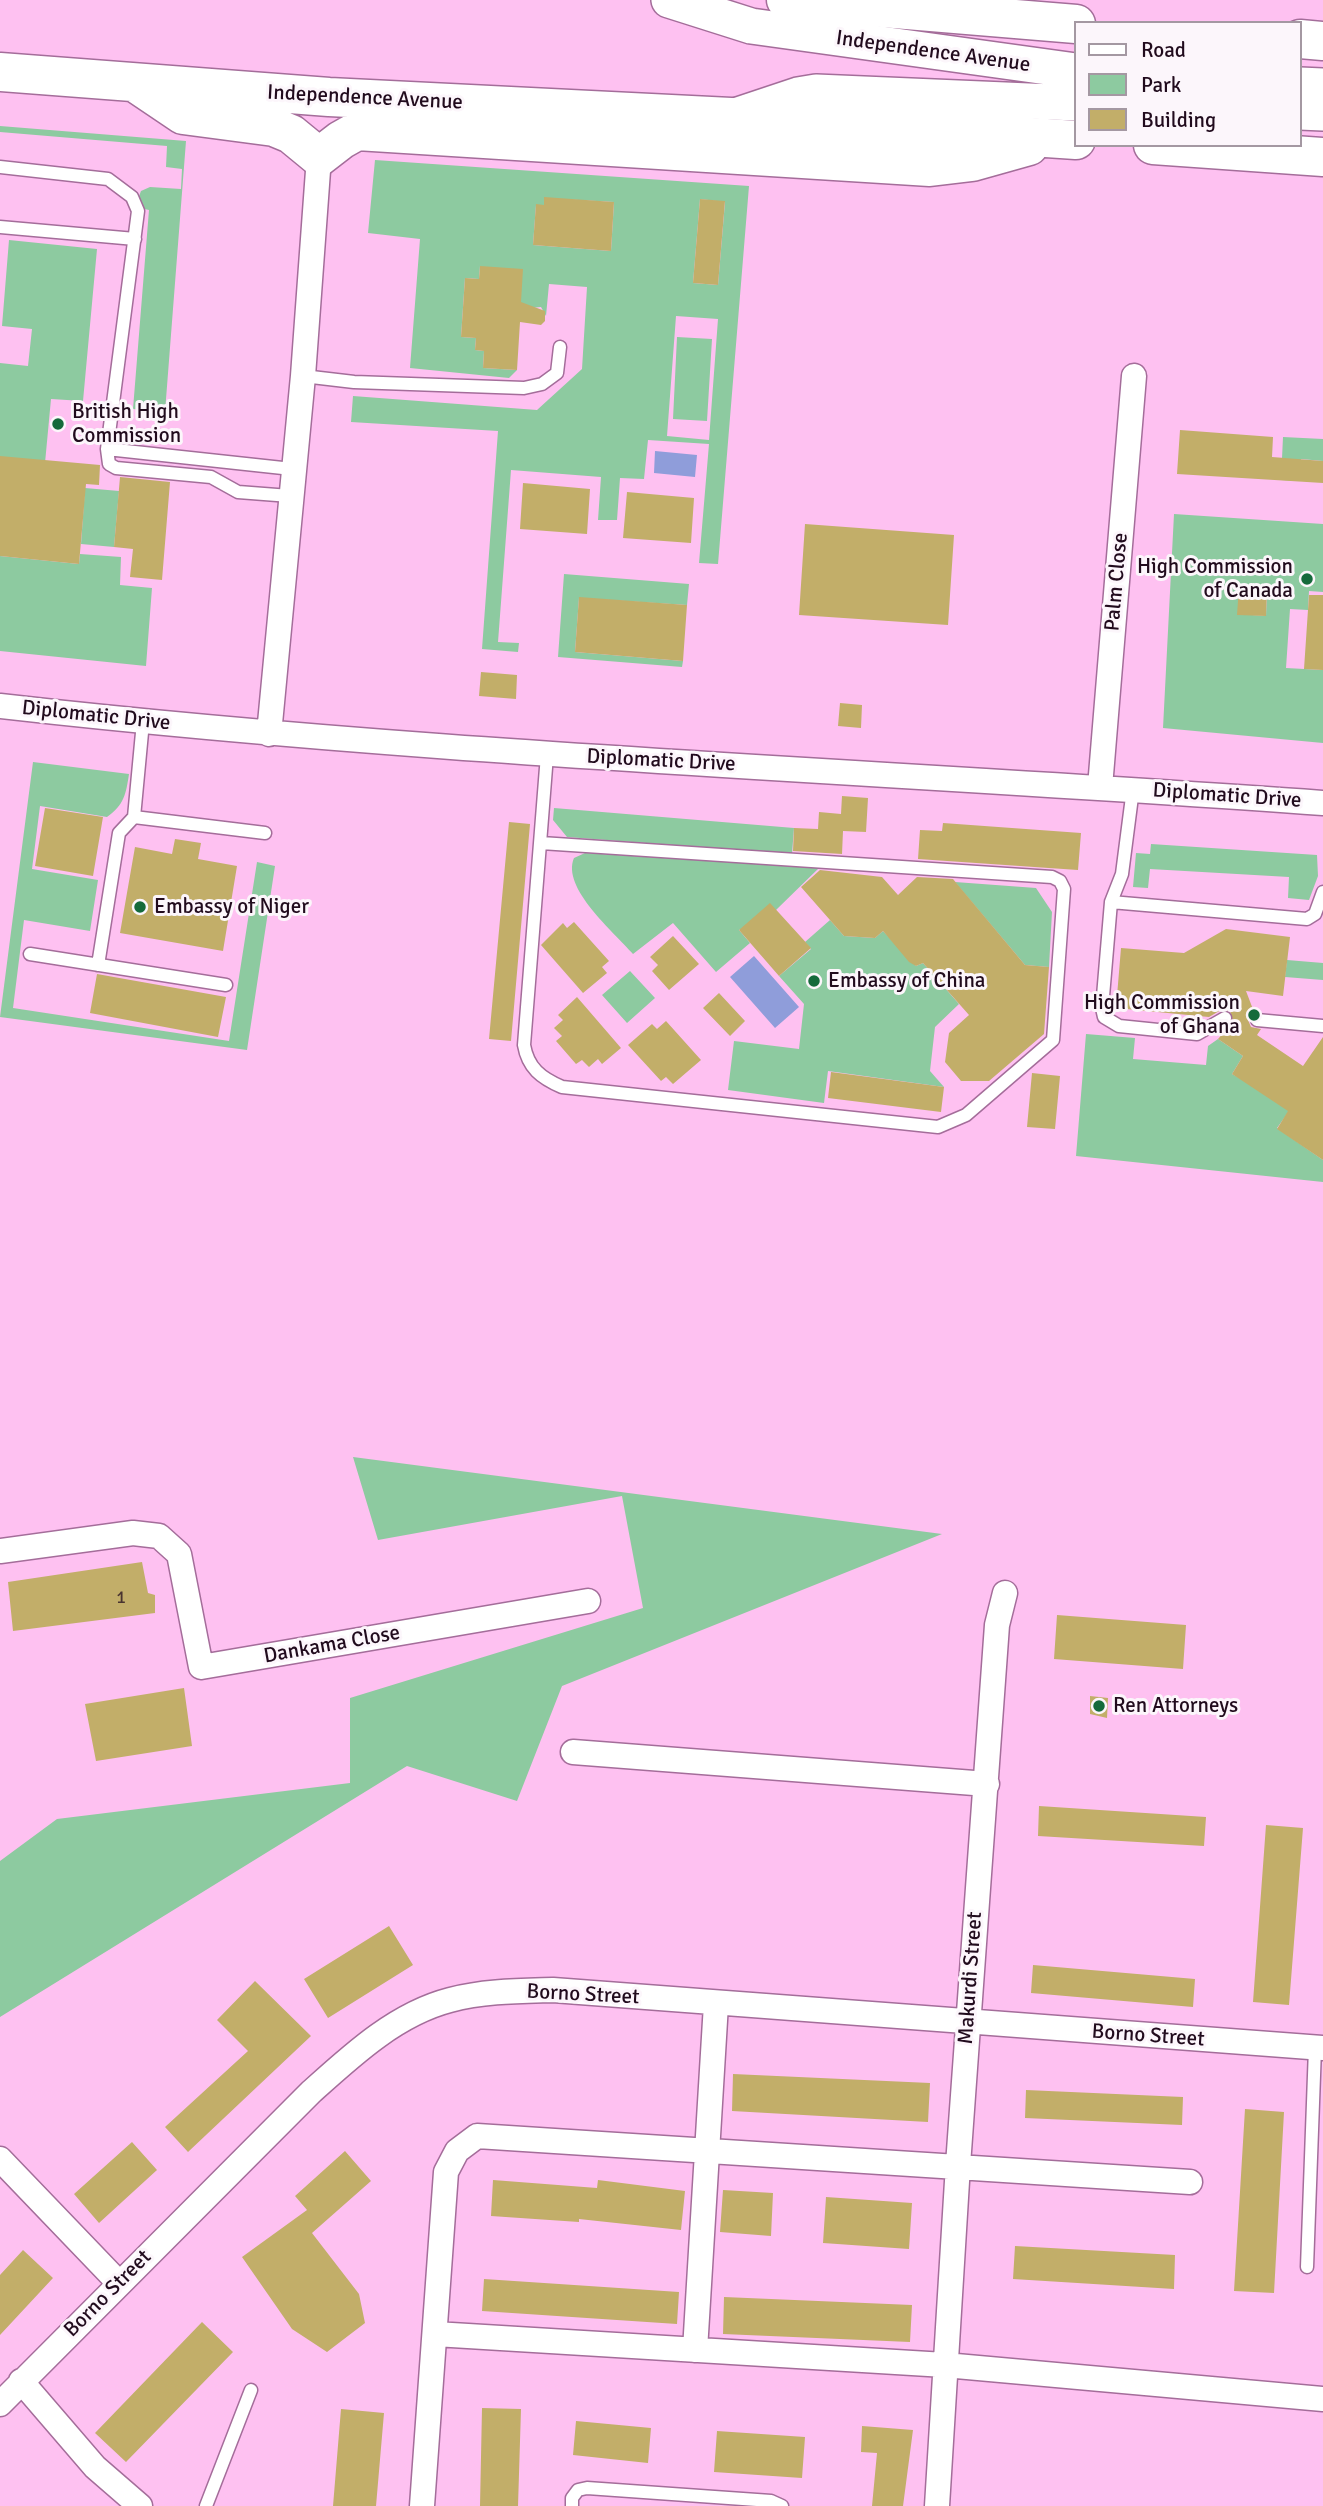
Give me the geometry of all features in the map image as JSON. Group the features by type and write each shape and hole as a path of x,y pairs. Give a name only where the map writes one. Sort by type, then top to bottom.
{"main road":[{"name":"Independence Avenue","path":"668,0 751,26 1074,71"},
{"name":"Independence Avenue","path":"786,0 1074,24"},
{"path":"1302,39 1323,41"},
{"name":"Independence Avenue","path":"0,72 329,97 731,117 1067,139"},
{"path":"134,82 183,115 274,127 291,134 319,157 357,131 930,167 972,162 1067,139"},
{"path":"1302,85 1323,86"},
{"name":"Independence Avenue","path":"731,117 798,95 816,92 1074,103"},
{"path":"1302,112 1323,113"},
{"path":"1179,147 1323,158"}],"street":[{"path":"269,734 292,469 303,376 319,157"},
{"name":"Palm Close","path":"1100,787 1134,376"},
{"name":"Diplomatic Drive","path":"0,706 269,734 547,755 1133,789 1323,803"},
{"name":"Dankama Close","path":"0,1551 134,1533 159,1536 179,1554 201,1667 588,1601"},
{"name":"Makurdi Street","path":"937,2506 958,2165 997,1625 1005,1592"},
{"path":"573,1752 987,1784"},
{"name":"Borno Street","path":"0,2404 311,2092 363,2045 403,2021 449,2000 495,1992 553,1990 1319,2048"},
{"path":"695,2350 716,2004"},
{"path":"422,2506 446,2172 457,2151 477,2136 1190,2182"},
{"path":"0,2159 119,2283"},
{"path":"435,2334 945,2365 1323,2399"},
{"path":"21,2381 95,2467 140,2506"}],"lane":[{"path":"0,167 108,179 132,197 138,211 107,449 109,464 116,468 211,477 238,492 290,496"},
{"path":"0,227 135,239"},
{"path":"303,376 380,383 524,388 541,384 557,373 560,347"},
{"path":"107,449 292,469"},
{"path":"99,965 119,833 134,817 143,722"},
{"path":"541,843 1052,877 1060,881 1064,889 1053,1040 966,1115 938,1128 562,1087 536,1072 527,1061 524,1045 547,755"},
{"path":"1133,789 1122,873 1111,902 1102,1008 1104,1017 1119,1026 1197,1034 1225,1018"},
{"path":"134,817 265,833"},
{"path":"1111,902 1307,919 1315,914 1323,892"},
{"path":"30,954 226,985"},
{"path":"1257,1020 1323,1026"},
{"path":"1307,2267 1319,2048"},
{"path":"206,2506 251,2390"},
{"path":"572,2506 572,2497 578,2490 587,2488 771,2501 782,2506"}],"green space":[{"path":"0,126 186,141 165,412 133,409 149,210 135,207 141,191 150,187 181,189 182,169 166,167 167,146 0,132"},
{"path":"375,160 749,186 718,564 699,563 709,444 648,440 644,479 620,478 617,520 598,520 601,477 511,470 498,642 519,643 518,652 482,649 498,431 351,422 353,396 537,410 582,369 587,287 549,284 546,316 541,307 520,309 480,266 479,279 465,278 461,337 476,338 475,350 484,351 483,368 517,370 509,378 410,368 420,239 368,233","holes":["544,198 614,202 611,251 533,245 536,205 544,205","700,199 725,202 718,285 693,283","676,316 718,319 709,440 667,436"]},
{"path":"9,240 97,249 83,401 51,399 45,463 0,459 0,363 28,366 32,329 2,326"},
{"path":"677,337 712,339 707,421 673,419"},
{"path":"1283,437 1323,439 1323,461 1301,459 1299,481 1281,480"},
{"path":"85,488 119,491 114,547 81,544"},
{"path":"1174,514 1323,524 1323,592 1309,591 1308,610 1290,609 1286,668 1323,670 1323,743 1163,728","holes":["1239,587 1267,589 1266,616 1238,614"]},
{"path":"80,554 121,557 120,585 152,588 146,666 0,651 0,556 79,564"},
{"path":"564,574 689,584 687,605 579,598 575,652 683,661 682,667 558,657"},
{"path":"33,762 129,774 123,798 107,817 40,806 32,869 98,880 90,931 24,920 13,1008 229,1041 257,862 275,866 247,1050 0,1017"},
{"path":"554,808 794,828 792,854 567,837 553,820"},
{"path":"1151,844 1317,855 1318,876 1309,900 1288,898 1289,877 1150,869 1148,888 1133,887 1136,853 1150,854"},
{"path":"585,853 819,868 776,910 739,930 750,943 716,972 673,923 633,954 592,909 575,883 572,870 574,858"},
{"path":"955,882 1036,888 1052,912 1049,967 1025,965"},
{"path":"830,920 844,936 875,938 883,931 916,966 923,963 959,1004 935,1027 930,1071 944,1087 828,1071 824,1103 728,1090 734,1041 799,1049 804,1004 779,976 811,949 805,942"},
{"path":"1287,960 1323,963 1323,980 1285,977"},
{"path":"630,971 655,998 627,1023 602,995"},
{"path":"1086,1034 1135,1038 1133,1059 1206,1065 1208,1046 1218,1039 1243,1056 1232,1074 1292,1107 1277,1128 1323,1160 1323,1182 1076,1156"},
{"path":"353,1457 942,1534 562,1686 517,1801 407,1766 0,2017 0,1861 57,1819 350,1783 350,1698 643,1608 622,1496 378,1540"}],"water":[{"path":"655,451 697,455 695,477 654,473"},
{"path":"754,956 799,1007 775,1028 730,977"}],"building":[{"path":"544,197 614,202 611,251 533,245 536,204 544,205"},
{"path":"700,199 725,201 718,285 693,283"},
{"path":"480,266 523,269 521,302 545,311 545,321 541,325 520,322 517,370 483,368 484,351 475,350 476,338 461,337 465,278 479,279"},
{"path":"1180,430 1273,437 1272,457 1323,461 1323,483 1177,474"},
{"path":"0,456 100,465 99,485 86,484 79,564 0,556"},
{"path":"120,477 170,482 162,580 130,577 133,549 114,547"},
{"path":"523,483 590,489 587,534 520,529"},
{"path":"627,492 694,498 691,543 623,538"},
{"path":"805,524 954,535 948,625 799,615"},
{"path":"1239,587 1267,589 1266,616 1237,615"},
{"path":"1309,595 1323,595 1323,670 1304,669"},
{"path":"579,597 687,605 683,661 575,652"},
{"path":"481,672 517,675 516,699 479,696"},
{"path":"840,703 862,705 861,728 838,726"},
{"path":"842,796 868,798 866,832 843,831 842,854 793,851 794,828 818,829 819,812 841,814"},
{"path":"45,808 103,817 93,876 35,866"},
{"path":"509,822 530,824 511,1041 489,1039"},
{"path":"943,823 1081,833 1078,870 918,859 920,830 942,831"},
{"path":"175,839 201,843 198,859 237,866 223,951 120,933 135,847 172,854"},
{"path":"820,870 882,877 898,895 917,877 953,879 1025,965 1049,967 1044,1034 989,1081 961,1081 945,1062 949,1033 969,1015 923,963 916,966 909,962 883,931 875,938 844,936 801,887"},
{"path":"770,903 811,948 779,976 739,930"},
{"path":"574,922 609,961 602,967 607,973 583,993 541,945 563,923 567,928"},
{"path":"1226,929 1290,937 1283,996 1246,991 1254,1012 1248,1020 1251,1027 1261,1029 1257,1035 1303,1066 1323,1037 1323,1160 1277,1129 1288,1111 1232,1074 1243,1056 1218,1039 1233,1022 1230,1011 1221,1010 1209,1017 1116,1008 1121,948 1184,953"},
{"path":"673,936 699,964 669,990 652,971 658,965 650,957"},
{"path":"97,974 226,997 218,1037 90,1013"},
{"path":"719,993 745,1021 730,1036 703,1008"},
{"path":"577,997 621,1048 602,1064 598,1059 589,1067 582,1060 576,1064 556,1041 562,1036 554,1028 563,1020 558,1015"},
{"path":"666,1021 701,1060 673,1084 666,1077 661,1081 628,1045 652,1024 657,1029"},
{"path":"831,1072 944,1087 941,1112 828,1098"},
{"path":"1032,1073 1060,1076 1055,1129 1027,1127"},
{"path":"142,1562 148,1593 155,1595 155,1613 13,1631 8,1582"},
{"path":"1057,1615 1186,1625 1183,1669 1054,1659"},
{"path":"184,1688 192,1746 96,1761 85,1704"},
{"name":"Ren Attorneys","path":"1090,1696 1108,1698 1107,1718 1090,1714"},
{"path":"1039,1806 1206,1817 1204,1846 1038,1836"},
{"path":"1266,1825 1303,1828 1289,2005 1253,2002"},
{"path":"389,1926 413,1965 328,2018 304,1979"},
{"path":"1033,1965 1195,1979 1193,2007 1031,1993"},
{"path":"255,1981 311,2036 188,2152 165,2127 248,2051 217,2020"},
{"path":"733,2074 930,2083 928,2122 732,2111"},
{"path":"1026,2090 1183,2097 1182,2125 1025,2118"},
{"path":"1245,2109 1284,2112 1274,2293 1234,2291"},
{"path":"132,2142 157,2170 99,2223 74,2194"},
{"path":"345,2151 371,2181 312,2233 359,2294 365,2323 327,2352 292,2329 242,2257 307,2210 295,2196"},
{"path":"493,2180 597,2188 598,2180 685,2191 681,2230 579,2219 579,2222 491,2216"},
{"path":"723,2190 773,2193 771,2236 720,2232"},
{"path":"826,2197 912,2203 909,2249 823,2243"},
{"path":"1015,2246 1175,2255 1174,2289 1013,2279"},
{"path":"23,2250 53,2278 0,2335 0,2275"},
{"path":"484,2279 679,2292 677,2324 482,2311"},
{"path":"724,2297 912,2305 910,2342 723,2334"},
{"path":"202,2322 233,2352 126,2462 95,2433"},
{"path":"482,2408 521,2409 518,2506 480,2506"},
{"path":"341,2409 384,2413 376,2506 333,2506"},
{"path":"576,2421 651,2428 648,2463 573,2455"},
{"path":"862,2426 913,2430 903,2506 872,2506 877,2453 861,2452"},
{"path":"717,2431 805,2437 802,2478 714,2472"}],"place":[{"name":"British High Commission","path":"58,424"},
{"name":"High Commission of Canada","path":"1307,579"},
{"name":"Embassy of Niger","path":"140,907"},
{"name":"Embassy of China","path":"814,981"},
{"name":"High Commission of Ghana","path":"1254,1015"},
{"name":"Ren Attorneys","path":"1099,1706"}]}
